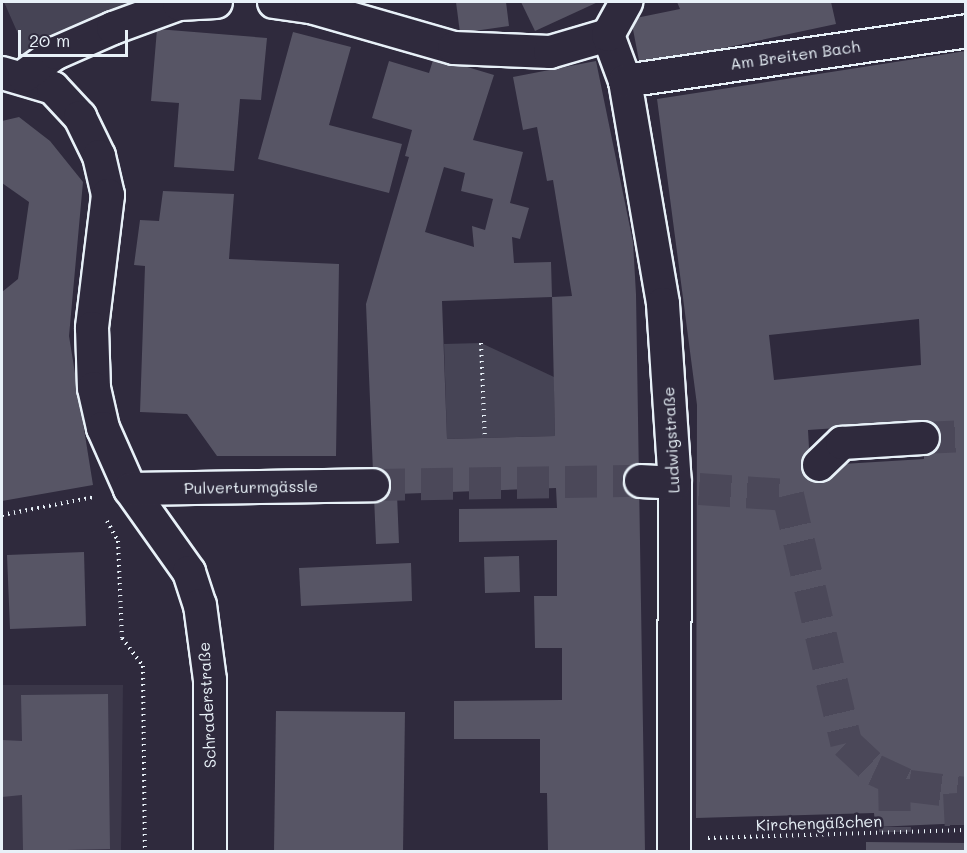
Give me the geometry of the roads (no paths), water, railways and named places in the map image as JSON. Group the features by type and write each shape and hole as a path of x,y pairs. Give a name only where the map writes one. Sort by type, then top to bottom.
{"street":[{"path":"13,75 113,28 179,4 216,2"},
{"path":"274,2 311,7 454,48 550,52 608,35 626,2"},
{"name":"Am Breiten Bach","path":"625,81 966,32"},
{"name":"Ludwigstraße","path":"608,35 625,81 663,304 683,487 674,845"},
{"name":"Schraderstraße","path":"13,75 53,88 80,117 99,156 108,195 92,328 94,388 103,428 130,489 189,572 200,605 210,680 210,852"},
{"path":"819,465 842,443 923,438"},
{"path":"642,481 683,487"},
{"name":"Pulverturmgässle","path":"130,489 373,485"}],"tunnel":[{"path":"923,438 966,436"},
{"path":"373,485 641,481"},
{"path":"699,489 788,495 846,743 875,770 909,786 966,793"},
{"path":"894,779 895,832"},
{"path":"959,793 961,830"}]}
